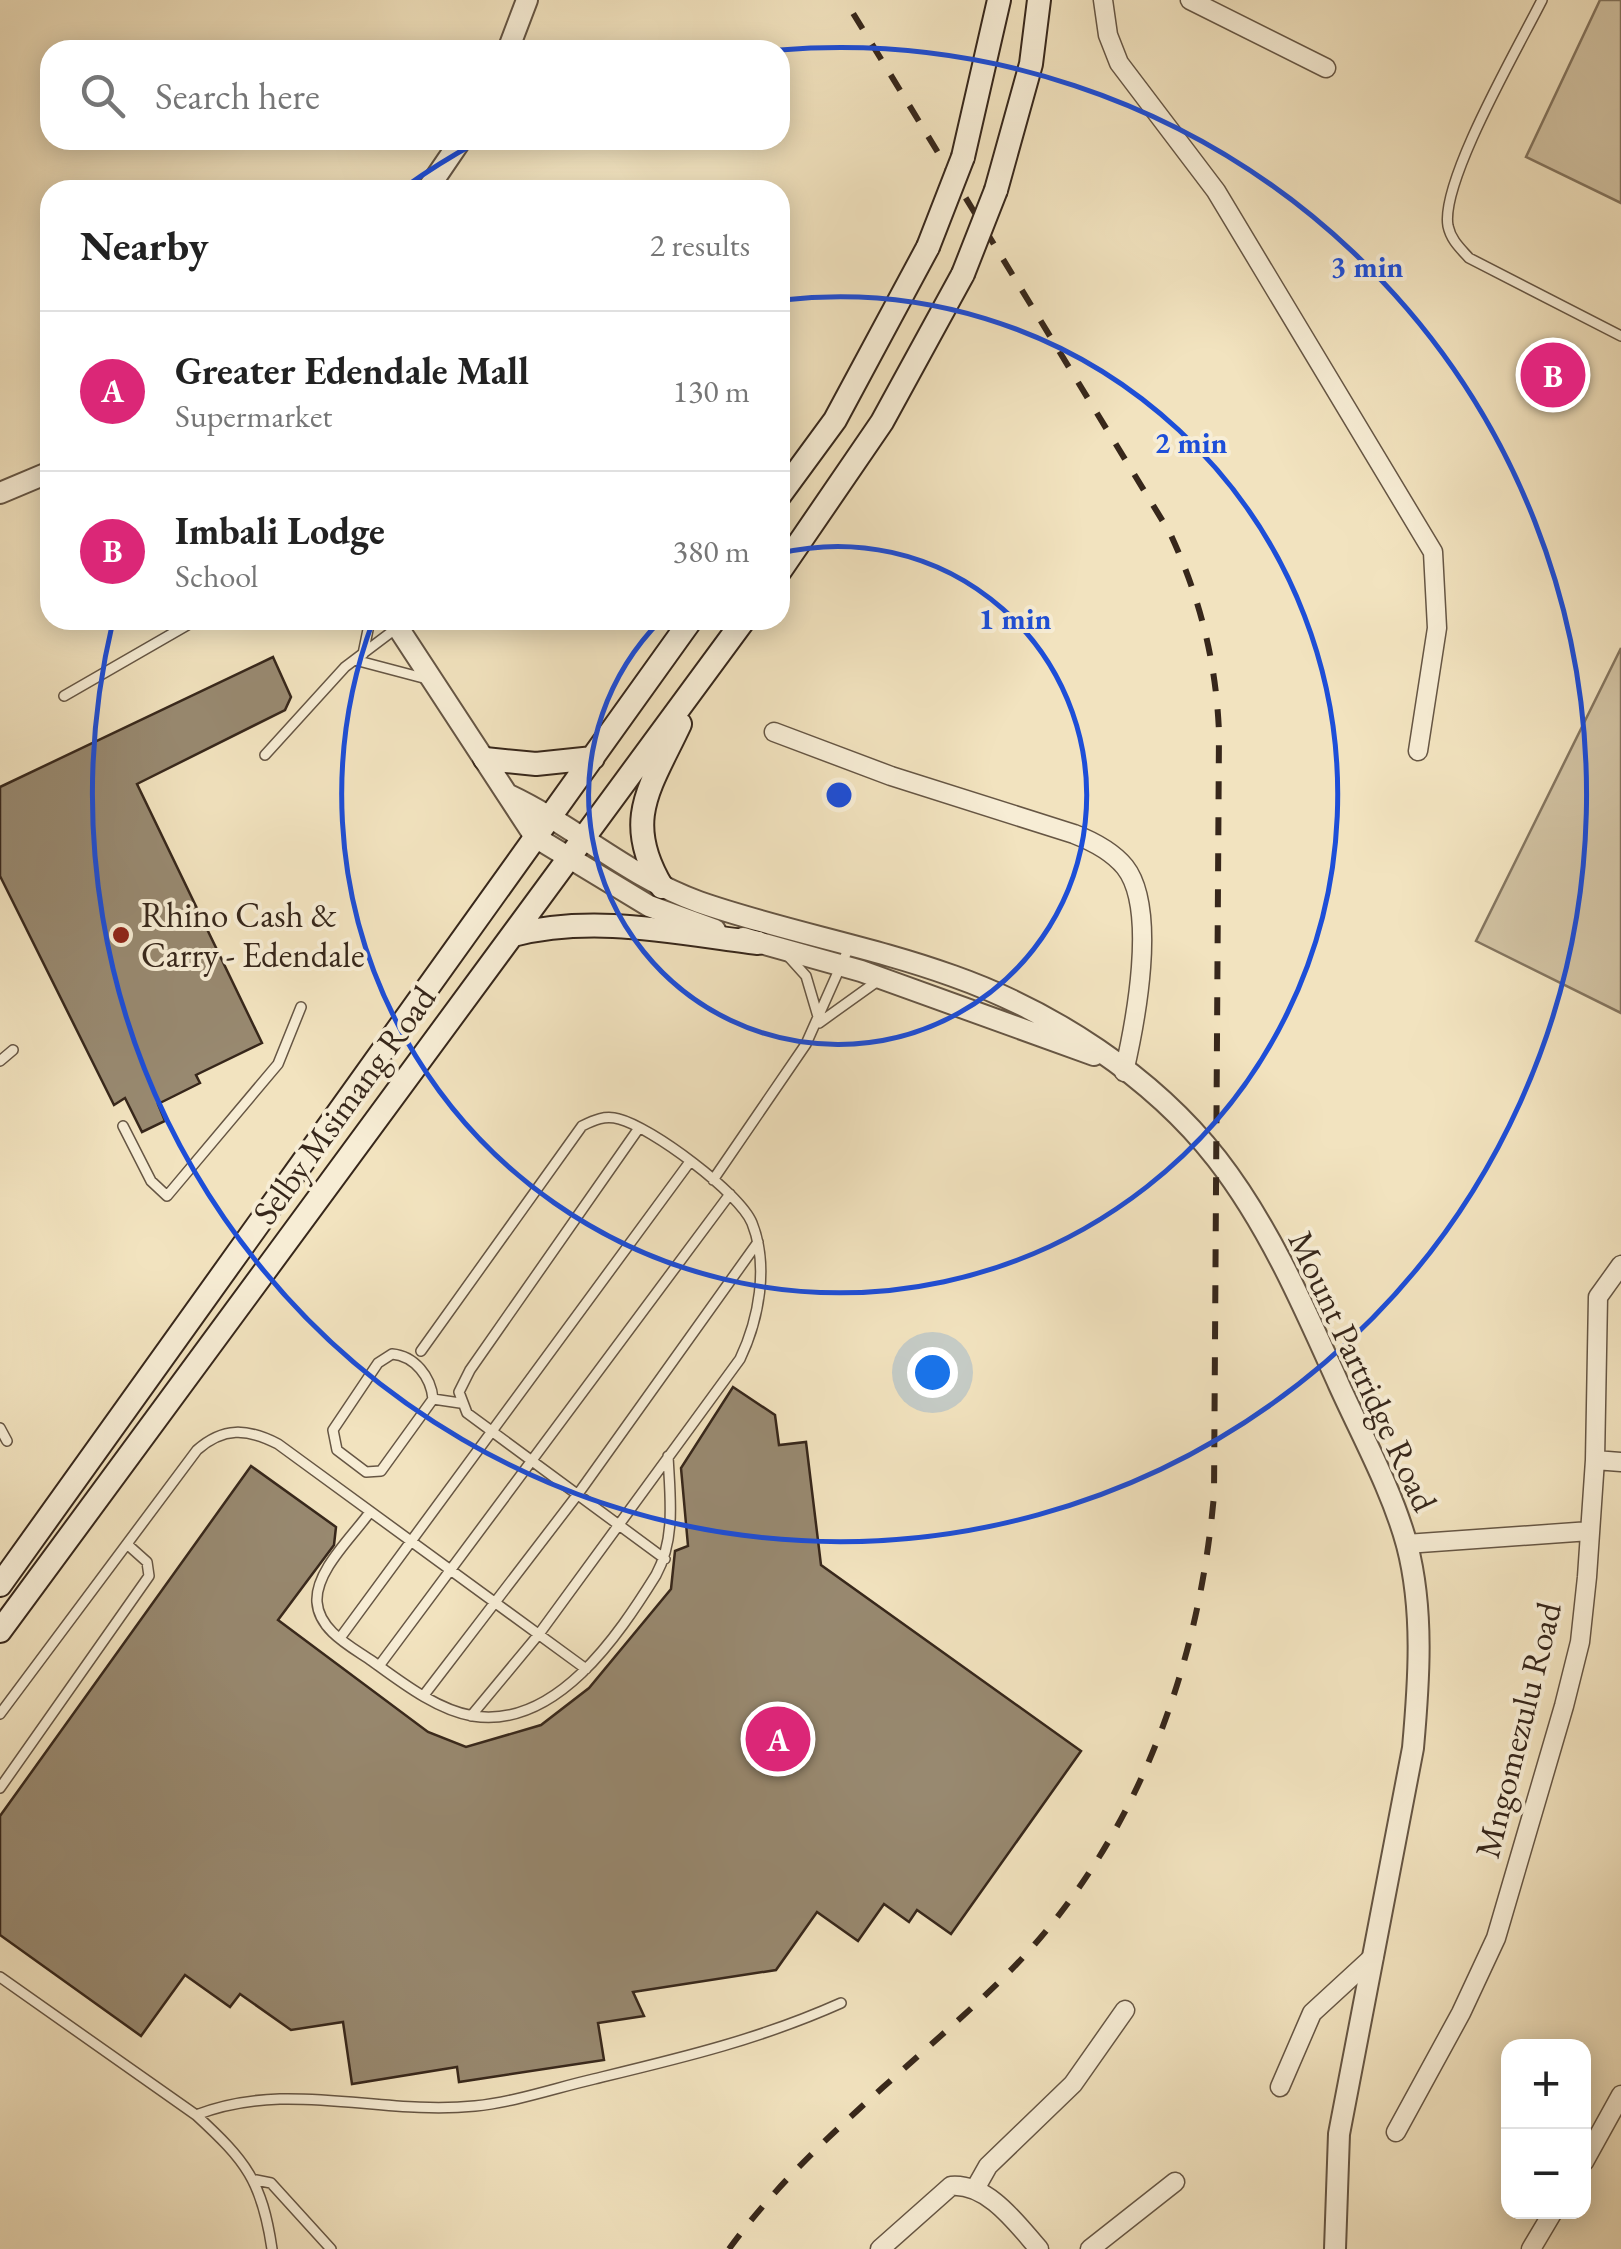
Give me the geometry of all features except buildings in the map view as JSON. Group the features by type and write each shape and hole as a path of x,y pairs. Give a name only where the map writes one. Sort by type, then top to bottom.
{"main road":[{"path":"790,482 835,420 928,247 963,157 1000,0"},
{"path":"790,556 890,409 962,274 996,190 1031,64 1039,0"},
{"name":"Selby Msimang Road","path":"0,1585 684,630"},
{"name":"Selby Msimang Road","path":"0,1631 737,630"},
{"path":"662,887 641,844 642,812 701,680"},
{"path":"486,759 536,764 593,758"},
{"path":"513,934 547,926 595,924 769,946"}],"street":[{"path":"512,40 528,0"},
{"path":"1103,0 1108,35 1119,63 1216,191 1433,552 1437,628 1418,750"},
{"path":"1195,1 1326,68"},
{"path":"434,180 454,150"},
{"path":"0,494 40,476"},
{"name":"Mount Partridge Road","path":"399,630 535,838 566,859 649,906 882,978 1102,1057"},
{"path":"774,732 891,776 1092,841 1126,869 1138,908 1140,942 1136,1024 1124,1072"},
{"name":"Mount Partridge Road","path":"509,795 552,815 662,887 986,990 1080,1037 1196,1136 1256,1217 1304,1308 1406,1544 1415,1594 1418,1692 1413,1748 1339,2134 1335,2249"},
{"name":"Mngomezulu Road","path":"1396,2132 1496,1938 1580,1642 1595,1460 1598,1297 1621,1265"},
{"path":"1595,1460 1621,1462"},
{"path":"1406,1544 1590,1531"},
{"path":"1280,2087 1312,2013 1374,1956"},
{"path":"975,2190 988,2166 1074,2084 1125,2010"},
{"path":"1591,2154 1613,2130 1621,2095"},
{"path":"1090,2249 1175,2182"},
{"path":"880,2249 951,2186 975,2190 1012,2218 1039,2249"},
{"path":"1531,2249 1550,2219"}],"lane":[{"path":"1542,0 1454,185 1448,227 1454,242 1469,258 1621,336"},
{"path":"64,696 179,630"},
{"path":"359,657 367,630"},
{"path":"265,755 388,630"},
{"path":"359,657 434,682"},
{"path":"713,1180 817,1023 850,945"},
{"path":"769,946 806,976 817,1023"},
{"path":"817,1023 882,978"},
{"path":"123,1126 151,1181 168,1196 278,1064 302,1007"},
{"path":"0,1061 13,1050"},
{"path":"421,1351 582,1126 602,1117 639,1128 713,1180 750,1219 758,1242 759,1300 753,1331 740,1359 539,1634 472,1716"},
{"path":"460,1403 459,1392 470,1370 639,1128"},
{"path":"340,1638 689,1163"},
{"path":"379,1666 534,1463 730,1194"},
{"path":"424,1695 578,1494 758,1242"},
{"path":"392,1354 409,1359 428,1378 433,1399 381,1471 366,1472 337,1450 333,1430 378,1363 392,1354"},
{"path":"433,1399 460,1403 490,1431 665,1559"},
{"path":"0,1428 6,1441"},
{"path":"0,1714 197,1450 213,1436 230,1430 278,1444 586,1669"},
{"path":"370,1512 318,1591 320,1616 340,1638 424,1695 472,1716 509,1715 536,1707 586,1669 645,1593 665,1559 672,1518 668,1454"},
{"path":"0,1788 149,1576 147,1562 128,1545"},
{"path":"0,1977 196,2116 242,2160 256,2180 267,2208 272,2249"},
{"path":"196,2116 243,2100 305,2096 363,2104 476,2106 713,2052 841,2003"},
{"path":"256,2180 271,2182 332,2249"}],"shaded area":[{"path":"1600,0 1621,0 1621,203 1526,157"},
{"path":"1621,648 1621,1013 1476,941"}],"railway":[{"path":"729,2249 823,2143 998,1983 1045,1932 1086,1878 1121,1820 1174,1695 1206,1563 1214,1495 1219,732 1205,630 1170,533 845,0"}],"place":[{"name":"Imbali Lodge","path":"1553,375"},
{"name":"Rhino Cash & Carry - Edendale","path":"121,935"},
{"name":"Greater Edendale Mall","path":"778,1739"}]}
